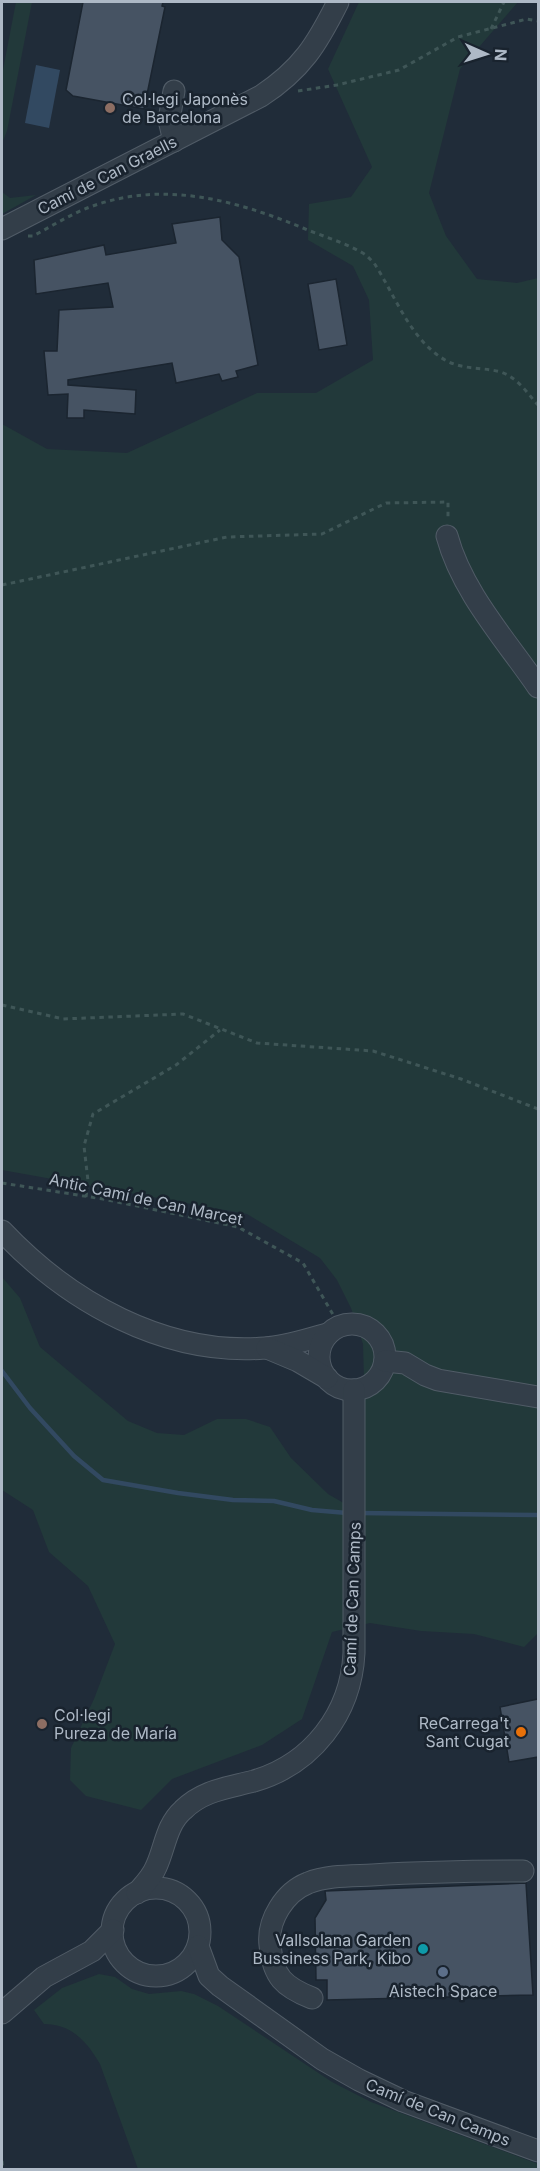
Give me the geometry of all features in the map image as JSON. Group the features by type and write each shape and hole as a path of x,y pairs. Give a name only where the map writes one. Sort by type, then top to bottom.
{"street":[{"name":"Camí de Can Graells","path":"8,226 261,96 287,79 316,45 338,2"},
{"path":"174,91 169,120 174,141"},
{"path":"447,536 453,556 477,599 538,687"},
{"path":"2,1230 63,1285 116,1317 159,1335 212,1348 267,1348 357,1324 374,1332 382,1342 385,1360 375,1381 354,1390 339,1387 308,1365 267,1348"},
{"path":"327,1378 321,1367 320,1354 334,1330"},
{"path":"385,1360 405,1363 438,1380 538,1397"},
{"name":"Camí de Can Camps","path":"137,1893 152,1876 174,1821 195,1800 211,1791 254,1781 282,1770 318,1743 342,1706 349,1688 354,1653 354,1390"},
{"path":"162,1852 161,1865 177,1894 190,1905 198,1919 200,1935 198,1946 186,1965 161,1976 144,1975 126,1964 116,1948 113,1930 120,1908 137,1893 154,1888 177,1894"},
{"path":"312,1998 291,1990 281,1981 273,1963 269,1943 274,1918 293,1891 309,1882 344,1877 523,1871"},
{"path":"2,2013 44,1977 92,1951 113,1930"},
{"name":"Camí de Can Camps","path":"198,1946 209,1976 314,2053 359,2080 404,2101 538,2151"},
{"path":"78,1960 126,1964"},
{"name":"Camí de Can Camps","path":"171,1973 202,1978 220,1986"}],"path":[{"path":"491,29 504,2"},
{"path":"294,92 337,86 399,70 458,37 527,20 538,21"},
{"path":"8,226 33,236 91,207 121,199 172,193 199,195 276,217 366,255 374,263 409,322 431,350 449,362 502,373 524,388 538,405"},
{"path":"2,585 228,537 322,534 386,503 448,502 447,536"},
{"path":"2,1005 63,1019 183,1014 257,1043 373,1051 450,1076 538,1109"},
{"path":"86,1197 88,1181 84,1146 93,1114 176,1065 220,1030"},
{"name":"Antic Camí de Can Marcet","path":"2,1183 238,1227 303,1263 328,1303 334,1330"},
{"path":"2,2161 3,2169"}],"green space":[{"path":"16,2 32,2 7,131 2,143 2,75"},
{"path":"359,2 518,2 460,69 429,193 446,236 477,279 517,283 538,278 538,1633 524,1647 474,1634 421,1631 370,1623 332,1632 302,1719 262,1745 172,1779 141,1810 86,1796 70,1780 71,1748 94,1699 115,1644 88,1586 49,1552 33,1510 2,1490 2,1277 20,1298 40,1347 128,1421 157,1433 184,1435 217,1419 246,1419 270,1427 291,1458 328,1494 354,1509 363,1509 365,1417 363,1344 351,1308 337,1280 320,1258 247,1214 2,1170 2,424 47,449 127,453 257,393 316,393 373,360 369,300 353,266 308,240 309,204 351,197 372,167 328,69"},
{"path":"2,192 10,198 36,195 2,214"},
{"path":"99,1974 115,1977 132,1989 149,1994 181,1991 194,1994 218,2006 332,2082 371,2102 538,2164 538,2169 138,2169 100,2064 95,2056 78,2036 63,2027 44,2024 34,2010 62,1988"}],"water":[{"path":"36,65 60,70 49,128 25,123"}],"building":[{"path":"83,2 163,2 162,6 165,7 144,109 73,96 66,90"},
{"path":"220,217 222,240 239,257 258,365 236,371 238,377 222,381 219,374 176,383 172,363 68,380 68,385 136,390 135,414 84,410 84,418 67,418 68,394 48,395 44,351 57,351 59,310 113,307 108,283 36,294 34,260 104,245 106,255 176,243 172,224"},
{"path":"336,279 347,345 319,350 308,284"},
{"name":"ReCarrega't Sant Cugat","path":"538,1699 538,1757 509,1762 500,1707"},
{"name":"Vallsolana Garden Bussiness Park, Kibo","path":"526,1883 533,1995 327,2000 327,1980 316,1980 315,1918 326,1900 325,1891"}],"waterway":[{"path":"2,1371 30,1408 74,1456 103,1480 178,1493 233,1500 274,1501 312,1510 347,1513"},
{"path":"358,1513 538,1515"}],"place":[{"name":"Col·legi Japonès de Barcelona","path":"110,108"},
{"name":"Col·legi Pureza de María","path":"42,1724"},
{"name":"ReCarrega't Sant Cugat","path":"521,1732"},
{"name":"Vallsolana Garden Bussiness Park, Kibo","path":"423,1949"},
{"name":"Aistech Space","path":"443,1972"}]}
